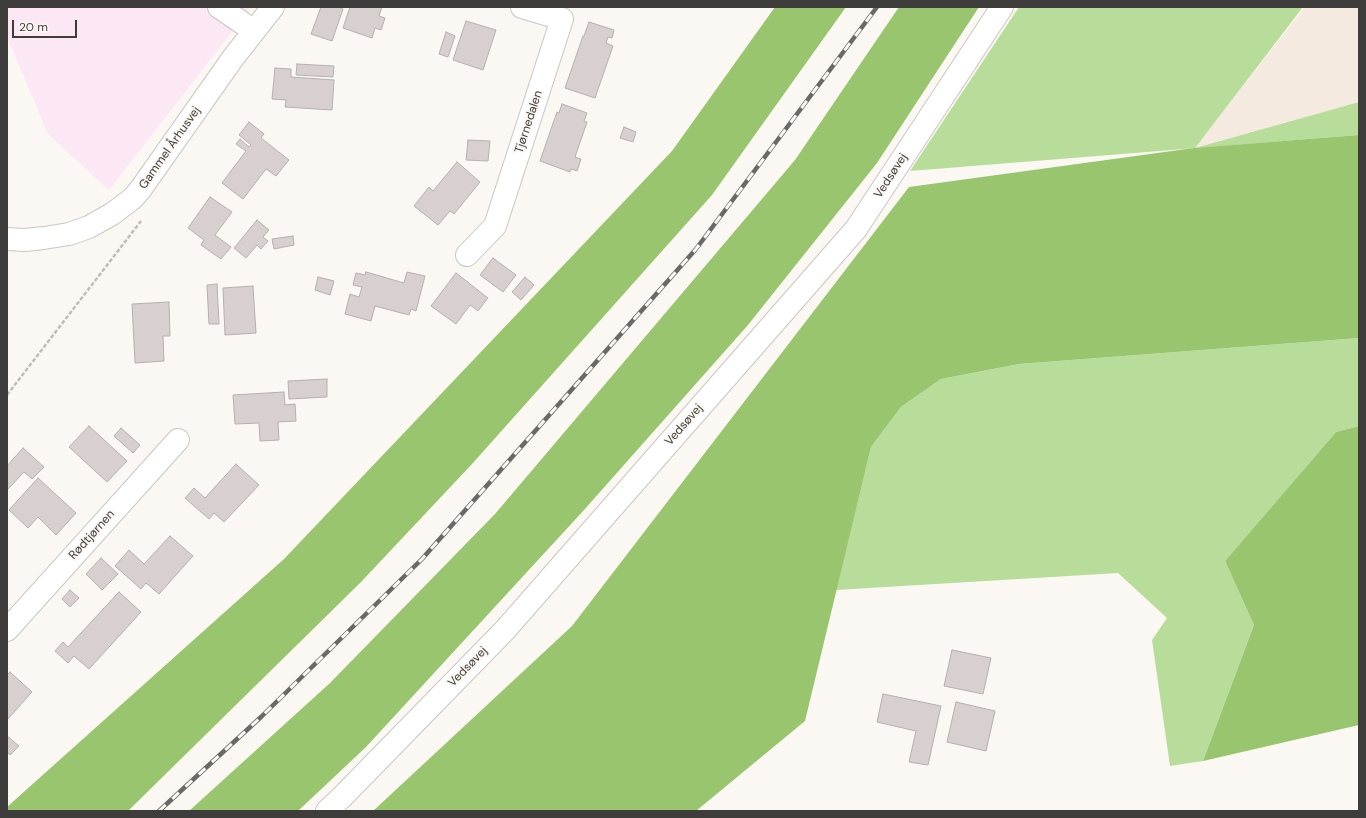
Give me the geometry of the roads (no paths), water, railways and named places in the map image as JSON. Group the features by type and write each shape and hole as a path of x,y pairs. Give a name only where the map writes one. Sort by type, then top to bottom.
{"street":[{"path":"219,7 254,31"},
{"name":"Gammel Århusvej","path":"7,239 25,240 69,234 89,227 112,214 132,199 140,190 233,58 273,7"},
{"name":"Tjørnedalen","path":"467,255 495,226 562,19 522,7"},
{"name":"Vedsøvej","path":"327,811 505,630 856,229 1002,7"},
{"name":"Rødtjørnen","path":"7,630 178,440"}],"railway":[{"path":"159,811 261,717 422,559 696,249 877,7"}]}
